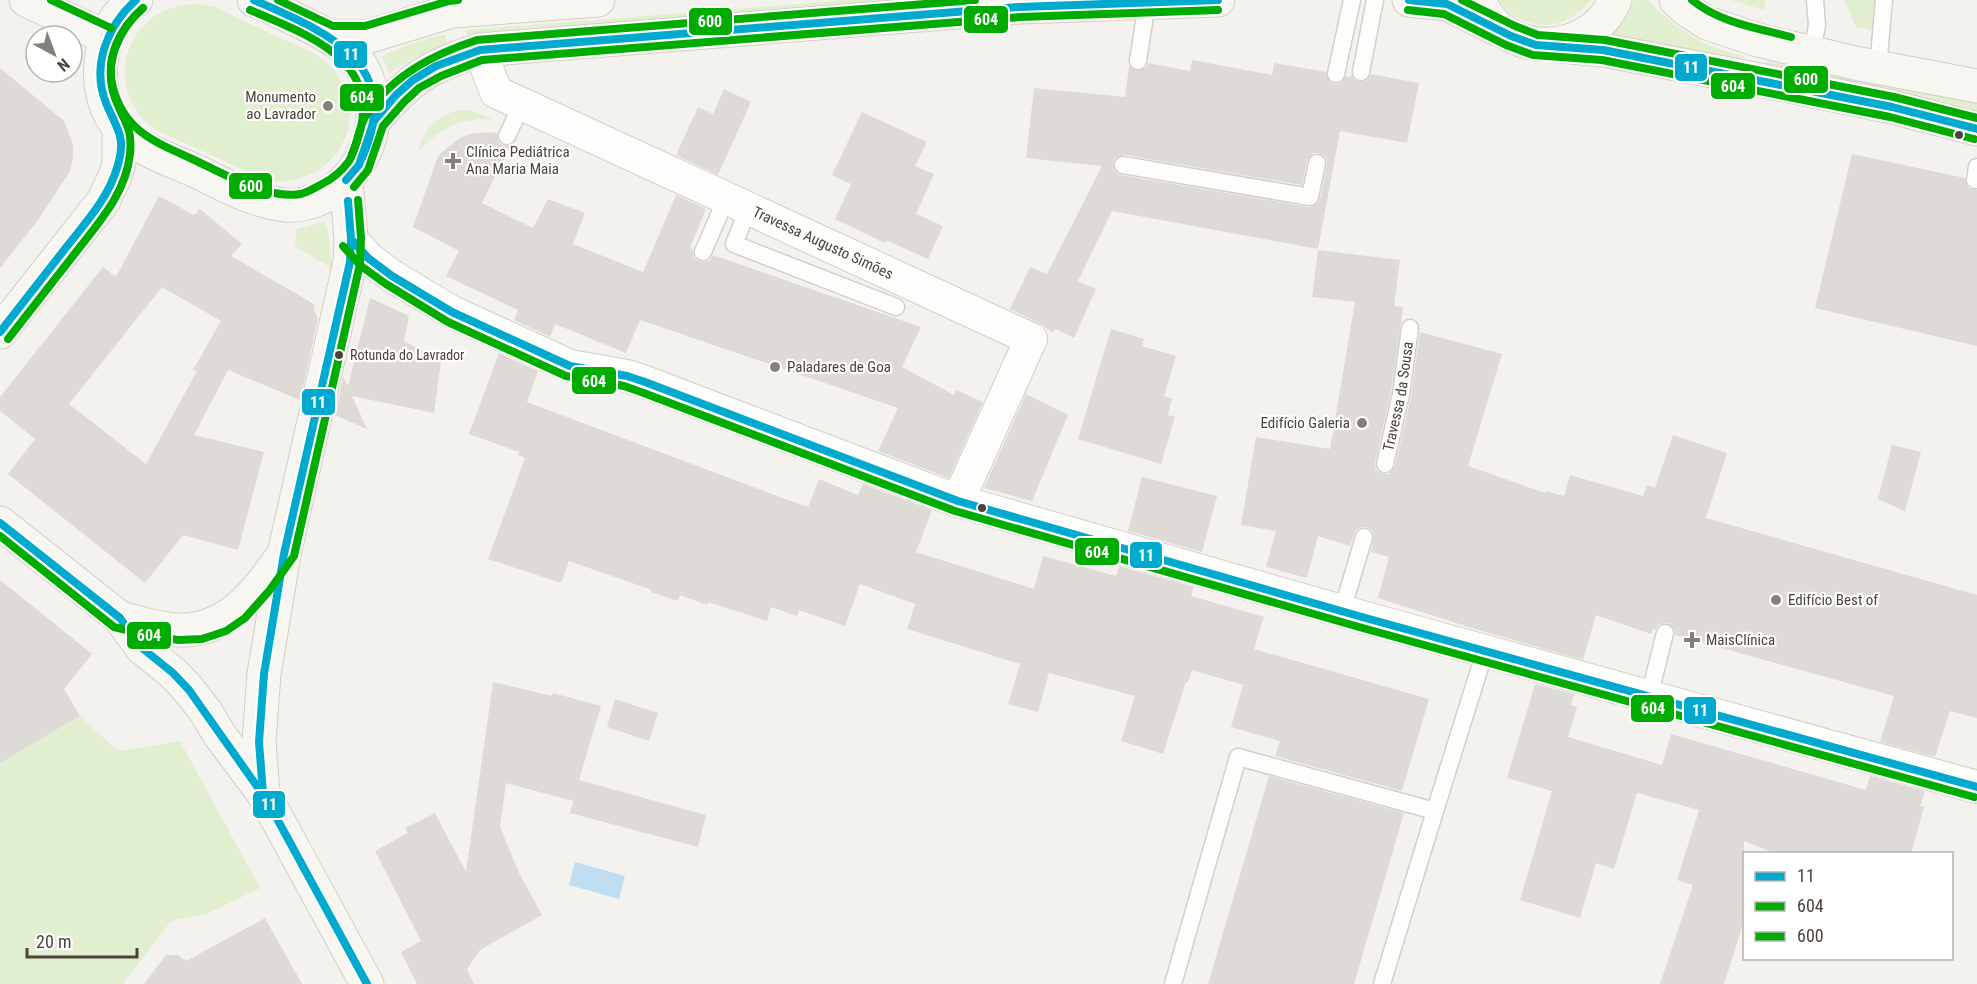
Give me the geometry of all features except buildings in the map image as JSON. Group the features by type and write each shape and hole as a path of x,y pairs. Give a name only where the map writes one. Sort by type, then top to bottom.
{"main road":[{"path":"26,0 107,38"},
{"path":"136,0 123,10 107,38 101,59 100,79 104,98 111,117 119,128 128,137 146,148 244,194 276,203 303,204 318,199 346,180 359,165 374,121 373,98 368,80 359,64 343,45 254,0"},
{"path":"331,37 368,37 452,11 598,0"},
{"path":"374,121 396,95 413,80 436,66 480,50 1019,7 1218,0"},
{"path":"1409,0 1447,4 1511,36 1536,45 1603,50 1761,80 1892,107 1977,129"},
{"path":"1479,0 1488,17 1511,36"},
{"path":"1552,45 1574,40 1594,29 1608,14 1615,0"},
{"path":"1676,0 1707,23 1758,39 1878,67 1977,86"},
{"path":"0,332 104,200 119,162 119,128"},
{"path":"263,793 259,742 261,697 284,554 350,262 351,239 346,180"},
{"path":"0,524 120,618 142,648 173,673 189,690 263,793 367,984"},
{"path":"120,618 179,630 199,629 222,621 239,609 261,585 284,554"}],"street":[{"name":"Travessa Augusto Simões","path":"480,50 496,92 1031,339 958,501"},
{"path":"351,239 368,258 423,295 471,321 570,366 636,379 958,501 1342,611 1977,787"}],"lane":[{"path":"1336,74 1352,0"},
{"path":"1360,72 1375,0"},
{"path":"1812,52 1817,25 1815,0"},
{"path":"1878,67 1884,0"},
{"path":"1138,61 1147,3"},
{"path":"507,136 522,104"},
{"path":"1123,165 1310,197 1317,163"},
{"path":"703,252 737,204"},
{"path":"737,204 734,244 896,307"},
{"name":"Travessa da Sousa","path":"1385,464 1401,394 1410,328"},
{"path":"1342,611 1364,537"},
{"path":"1649,697 1665,633"},
{"path":"1382,984 1485,651"},
{"path":"1173,984 1238,757 1436,811"}],"green space":[{"path":"849,0 979,0 467,41 466,30"},
{"path":"1499,0 1591,0 1568,20 1540,25 1520,19 1508,11"},
{"path":"1634,0 1648,0 1680,29 1692,36 1716,48 1744,56 1742,65 1609,39 1628,15"},
{"path":"1731,0 1766,0 1764,10"},
{"path":"1875,0 1872,30 1856,27 1845,1"},
{"path":"189,4 215,7 307,50 321,58 333,69 346,89 350,110 348,131 339,150 325,165 307,176 286,181 262,179 155,129 141,116 129,95 126,83 126,58 130,46 142,27 163,11"},
{"path":"445,34 447,46 416,57 389,73 382,56 412,43"},
{"path":"1767,61 1977,102 1977,112 1766,70"},
{"path":"457,110 469,110 493,119 470,120 451,126 418,152 432,125"},
{"path":"323,222 327,227 333,269 295,246 296,229"},
{"path":"80,716 118,751 180,741 260,888 207,914 171,921 123,984 0,984 0,758 8,758"}],"water":[{"path":"575,862 625,876 619,899 569,885"}],"transit line":[{"name":"600","path":"51,0 111,28"},
{"name":"11","path":"0,332 89,218 103,199 113,179 120,157 121,140 106,103 100,74 110,34 117,21 136,0"},
{"name":"11","path":"254,0 331,39 351,55 366,74 373,97 373,125 362,158"},
{"name":"600","path":"278,0 333,26 365,26 458,0"},
{"name":"600","path":"143,8 121,34 111,65 113,88 125,115 142,133 164,146 244,184 287,195 309,191 329,180 343,168 352,156 361,125 367,114 377,100 402,77 430,59 477,40 975,0"},
{"name":"11","path":"346,180 359,165 374,121 396,95 413,80 436,66 480,50 1019,7 1218,0"},
{"name":"11","path":"1409,0 1447,4 1511,36 1536,45 1603,50 1892,107 1977,129"},
{"name":"600","path":"1462,0 1538,35 1605,40 1894,97 1977,118"},
{"name":"600","path":"1692,0 1714,14 1727,19 1791,37"},
{"name":"604","path":"8,339 102,218 123,182 131,144 127,124 115,98 112,85 112,60 120,37 143,8"},
{"name":"604","path":"250,10 322,44 341,59 355,77 362,98 362,123 352,154"},
{"name":"604","path":"354,187 368,170 383,126 404,102 419,88 441,76 482,60 1020,17 1218,10"},
{"name":"604","path":"1408,10 1444,14 1506,45 1533,55 1602,60 1890,117 1974,139"},
{"name":"604","path":"0,536 114,627 155,637 179,640 202,639 226,631 245,618 269,591 294,556 360,264 361,238 358,200"},
{"name":"11","path":"348,201 350,262 284,554 264,674 259,742 263,793 367,984"},
{"name":"11","path":"351,239 368,258 392,276 452,312 570,366 627,376 645,382 958,501 1362,617 1977,787"},
{"name":"604","path":"343,246 361,266 448,322 566,376 624,386 955,511 1359,627 1974,797"},
{"name":"11","path":"0,523 120,618 142,648 173,673 189,690 266,799"}],"place":[{"name":"Monumento ao Lavrador","path":"328,106"},
{"name":"Clínica Pediátrica Ana Maria Maia","path":"453,161"},
{"name":"Rotunda do Lavrador","path":"339,355"},
{"name":"Paladares de Goa","path":"775,367"},
{"name":"Edifício Galeria","path":"1362,423"},
{"name":"Edifício Best of","path":"1776,600"},
{"name":"MaisClínica","path":"1692,640"}]}
